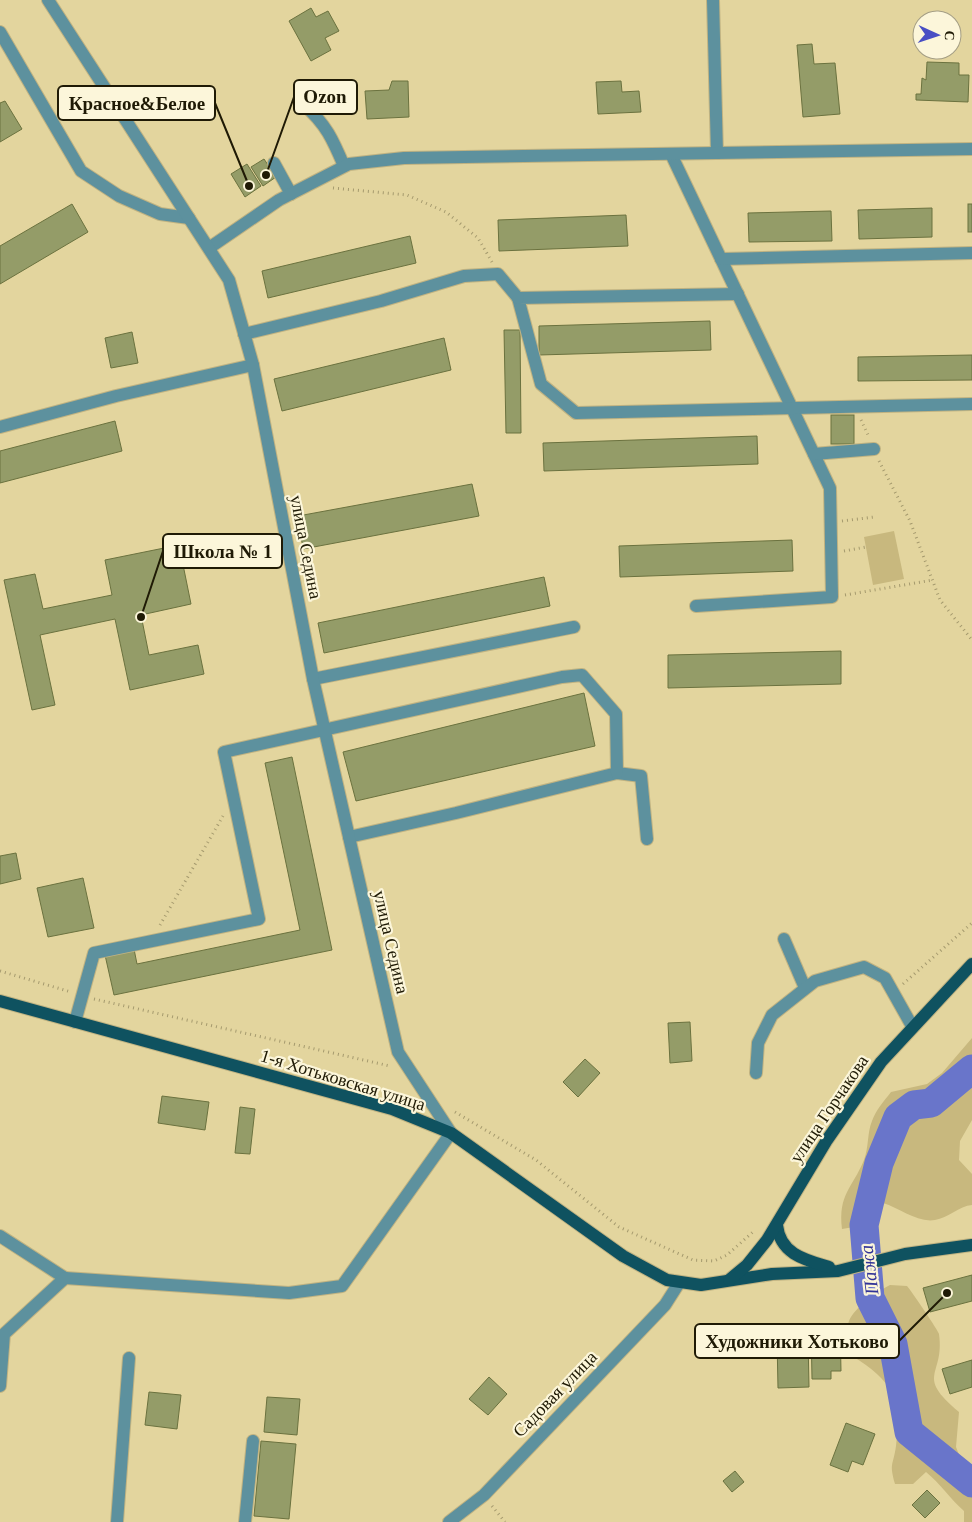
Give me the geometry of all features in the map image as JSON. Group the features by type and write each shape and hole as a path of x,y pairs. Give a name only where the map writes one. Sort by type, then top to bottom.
{"main road":[{"name":"улица Горчакова","path":"727,1281 748,1265 777,1225 852,1100 912,1026 972,964"},
{"name":"1-я Хотьковская улица","path":"0,1001 392,1109 450,1133 623,1256 649,1272 679,1283 701,1285 772,1274 838,1271 905,1254 972,1244"},
{"path":"777,1225 778,1234 788,1250 800,1258 838,1271"}],"street":[{"name":"улица Седина","path":"48,0 229,280 253,365 313,679 398,1052 450,1133"},
{"path":"713,0 717,153"},
{"path":"0,32 81,171 127,200 160,214 189,218"},
{"path":"304,105 321,120 330,134 344,166"},
{"path":"209,248 291,194 344,166 404,158 972,149"},
{"path":"671,154 830,488 832,597 696,606"},
{"path":"274,164 291,194"},
{"path":"721,259 972,253"},
{"path":"244,334 381,301 464,276 498,274 518,298 541,384 576,414 792,407 972,404"},
{"path":"518,298 738,294"},
{"path":"0,427 116,396 253,365"},
{"path":"814,454 874,449"},
{"path":"313,679 574,627"},
{"path":"75,1022 94,953 259,919 224,752 562,677 582,675 616,714 617,773"},
{"path":"349,837 456,814 617,773 641,776 647,839"},
{"path":"784,939 805,988"},
{"path":"756,1073 758,1042 772,1015 815,981 864,967 885,978 912,1026"},
{"path":"0,1236 65,1278 289,1293 342,1286 450,1133"},
{"path":"0,1386 4,1334 65,1278"},
{"name":"Садовая улица","path":"449,1522 484,1495 665,1305 679,1283"},
{"path":"118,1522 130,1358"},
{"path":"245,1522 254,1441"}],"path":[{"path":"306,186 407,195 446,212 478,238 498,274"},
{"path":"855,406 910,521 940,600 972,640"},
{"path":"830,522 874,517"},
{"path":"830,553 866,548"},
{"path":"832,597 933,580"},
{"path":"150,942 233,798"},
{"path":"893,993 972,923"},
{"path":"484,1495 505,1522"}],"shaded area":[{"path":"894,531 904,579 873,585 864,537"},
{"path":"972,1038 972,1120 960,1141 959,1160 972,1174 972,1205 963,1207 940,1219 928,1220 915,1217 883,1203 854,1227 842,1229 841,1217 844,1199 864,1160 870,1126 880,1106 891,1092 927,1084 942,1073"},
{"path":"890,1285 907,1286 939,1334 940,1348 934,1382 945,1400 959,1412 956,1447 963,1465 972,1477 972,1522 964,1522 964,1511 926,1472 913,1484 895,1484 892,1468 898,1430 896,1403 886,1383 866,1365 852,1356 847,1334 849,1321 861,1305"}],"building":[{"path":"311,8 316,17 328,11 339,31 325,38 331,50 311,61 289,21"},
{"path":"812,44 814,64 835,63 840,114 803,117 797,45"},
{"path":"927,62 959,63 959,75 969,75 968,102 916,100 916,94 921,94 922,78 926,80"},
{"path":"392,81 408,81 409,117 367,119 365,91 389,90"},
{"path":"621,81 622,92 639,91 641,112 598,114 596,82"},
{"path":"5,101 22,129 0,142 0,103"},
{"path":"264,159 276,177 263,186 251,167"},
{"path":"247,164 261,186 245,197 231,174"},
{"path":"72,204 88,232 0,284 0,246"},
{"path":"968,204 972,204 972,232 968,232"},
{"path":"932,208 932,237 859,239 858,210"},
{"path":"831,211 832,241 749,242 748,213"},
{"path":"626,215 628,246 499,251 498,220"},
{"path":"410,236 416,263 268,298 262,271"},
{"path":"710,321 711,350 539,355 539,326"},
{"path":"504,330 520,330 521,433 506,433"},
{"path":"132,332 138,363 111,368 105,338"},
{"path":"444,338 451,370 282,411 274,379"},
{"path":"972,355 972,380 858,381 858,357"},
{"path":"831,415 854,415 854,444 831,444"},
{"path":"115,421 122,451 0,483 0,451"},
{"path":"757,436 758,464 544,471 543,443"},
{"path":"472,484 479,516 303,549 298,516"},
{"path":"792,540 793,571 620,577 619,546"},
{"path":"179,545 191,604 141,615 149,655 198,645 204,674 130,690 115,619 40,635 55,705 32,710 4,580 35,574 43,609 112,595 105,560"},
{"path":"544,577 550,606 324,653 318,623"},
{"path":"841,651 841,684 668,688 668,655"},
{"path":"584,693 595,746 356,801 343,752"},
{"path":"292,757 332,950 114,995 105,955 134,949 137,964 300,930 265,763"},
{"path":"16,853 21,879 0,884 0,856"},
{"path":"83,878 94,928 48,937 37,888"},
{"path":"690,1022 692,1061 670,1063 668,1023"},
{"path":"585,1059 600,1073 578,1097 563,1082"},
{"path":"162,1096 209,1102 205,1130 158,1123"},
{"path":"240,1107 255,1109 250,1154 235,1153"},
{"path":"972,1275 972,1301 930,1312 923,1288"},
{"path":"840,1324 841,1371 831,1371 831,1379 812,1379 811,1325"},
{"path":"808,1338 809,1387 778,1388 777,1339"},
{"path":"972,1360 972,1387 950,1394 942,1369"},
{"path":"489,1377 507,1394 488,1415 469,1399"},
{"path":"149,1392 181,1395 177,1429 145,1425"},
{"path":"267,1397 300,1399 297,1435 264,1432"},
{"path":"846,1423 875,1434 863,1465 852,1461 848,1472 830,1465"},
{"path":"261,1441 296,1444 289,1519 254,1516"},
{"path":"735,1471 744,1482 732,1492 723,1481"},
{"path":"927,1490 940,1503 925,1518 912,1505"}],"waterway":[{"name":"Пажа","path":"972,1069 931,1103 914,1105 898,1117 879,1163 864,1225 870,1298 893,1344 909,1432 972,1483"}],"place":[{"name":"Ozon","path":"266,175"},
{"name":"Красное&Белое","path":"249,186"},
{"name":"Школа № 1","path":"141,617"},
{"name":"Художники Хотьково","path":"947,1293"}]}
